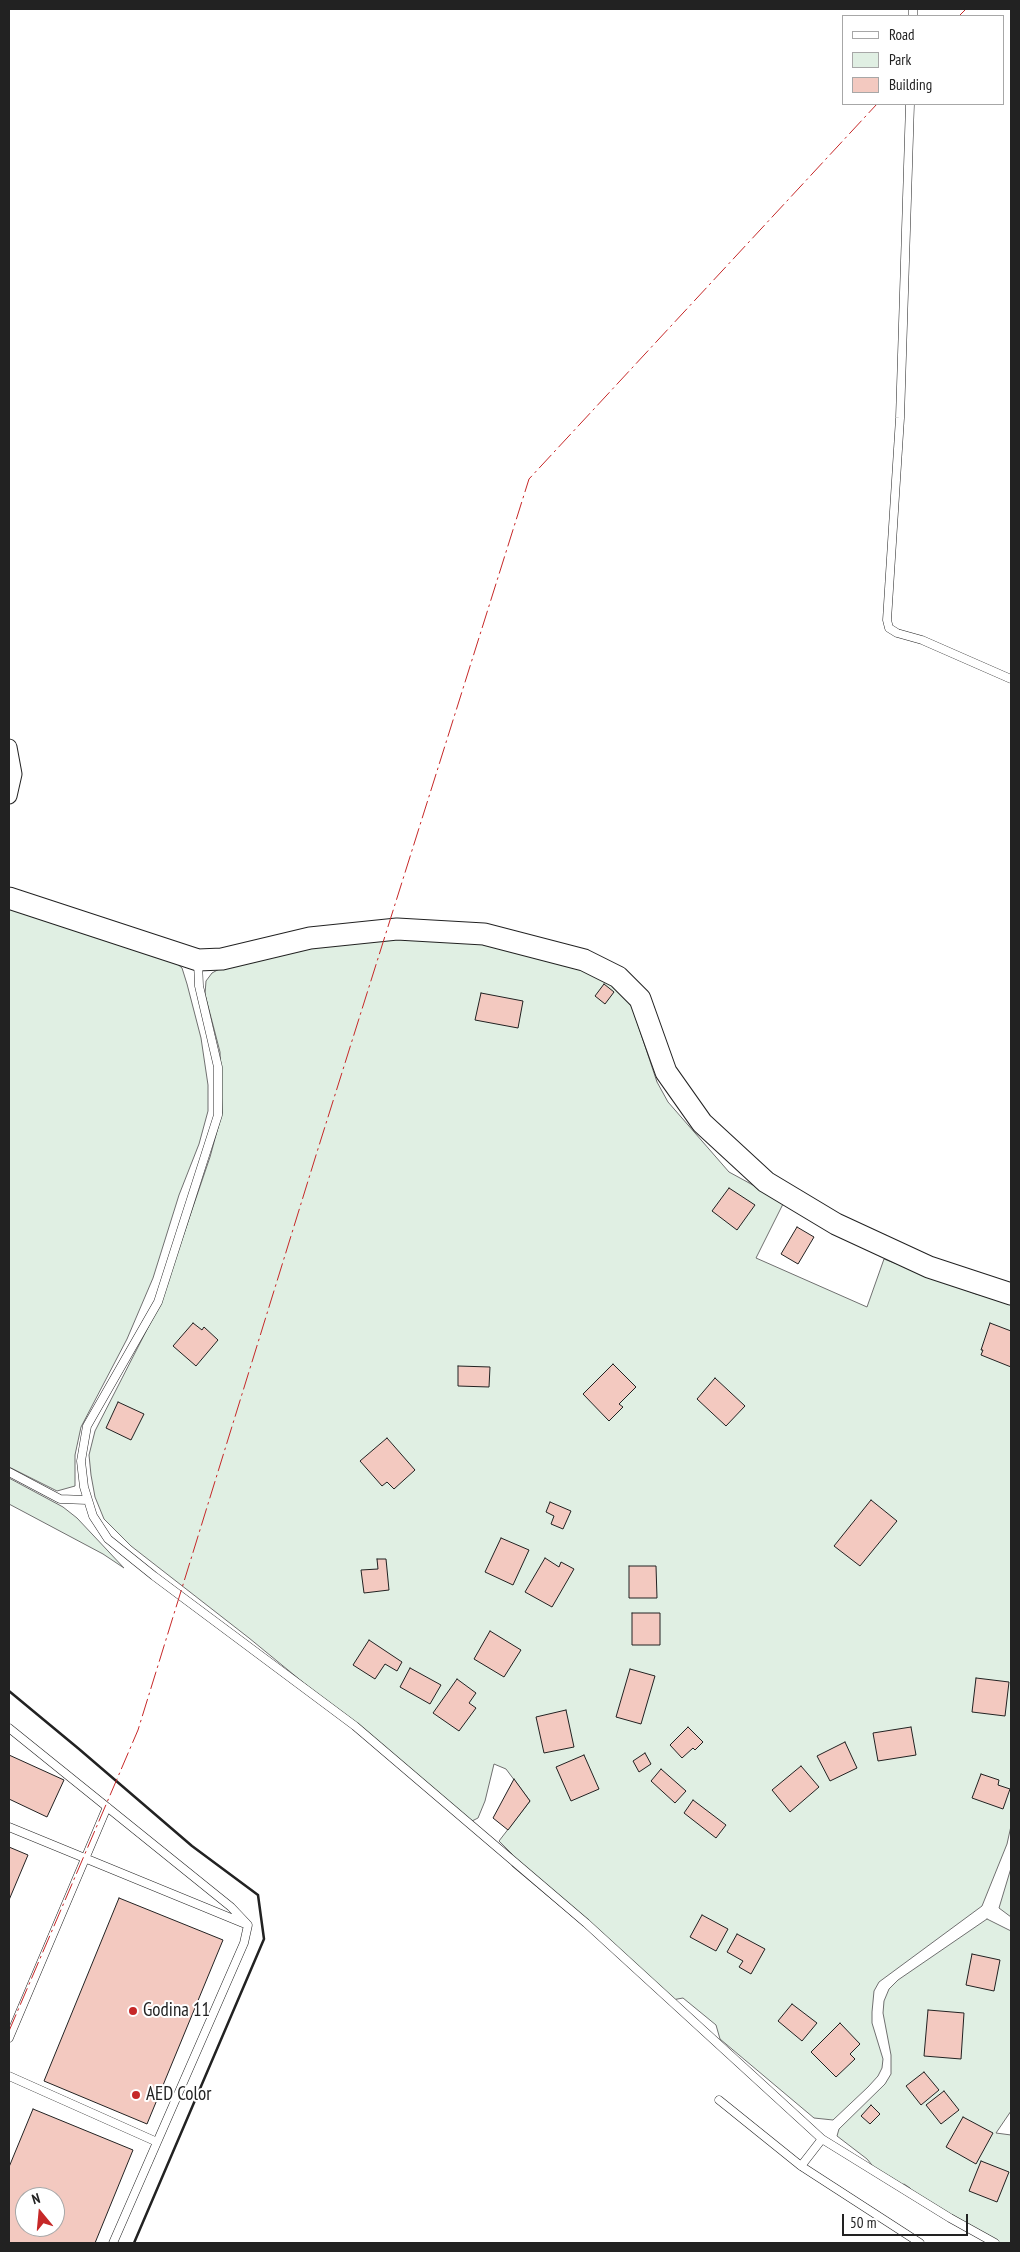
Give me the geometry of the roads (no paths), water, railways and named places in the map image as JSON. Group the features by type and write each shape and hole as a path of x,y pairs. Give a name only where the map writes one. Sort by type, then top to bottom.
{"street":[{"path":"9,747 14,774 9,796"},
{"path":"9,898 198,960 222,959 310,938 397,929 484,934 584,960 618,977 640,999 666,1072 702,1123 766,1182 836,1224 929,1267 1011,1294"}],"lane":[{"path":"910,105 900,418 887,620 890,628 897,633 922,640 1011,679"},
{"path":"198,960 199,986 218,1067 218,1116 158,1302 87,1426 80,1461 87,1500 93,1516 108,1539 125,1554 355,1726 586,1923 822,2139 950,2218 995,2243"},
{"path":"9,1472 60,1499 87,1500"},
{"path":"9,1728 231,1907 248,1925"},
{"path":"9,2038 107,1807"},
{"path":"9,1826 248,1925"},
{"path":"113,2243 244,1943 248,1925"},
{"path":"9,2076 157,2142"},
{"path":"719,2100 801,2166 920,2243"},
{"path":"801,2166 822,2139"}],"place":[{"name":"Godina 11","path":"133,2011"},
{"name":"AED Color","path":"136,2095"}]}
